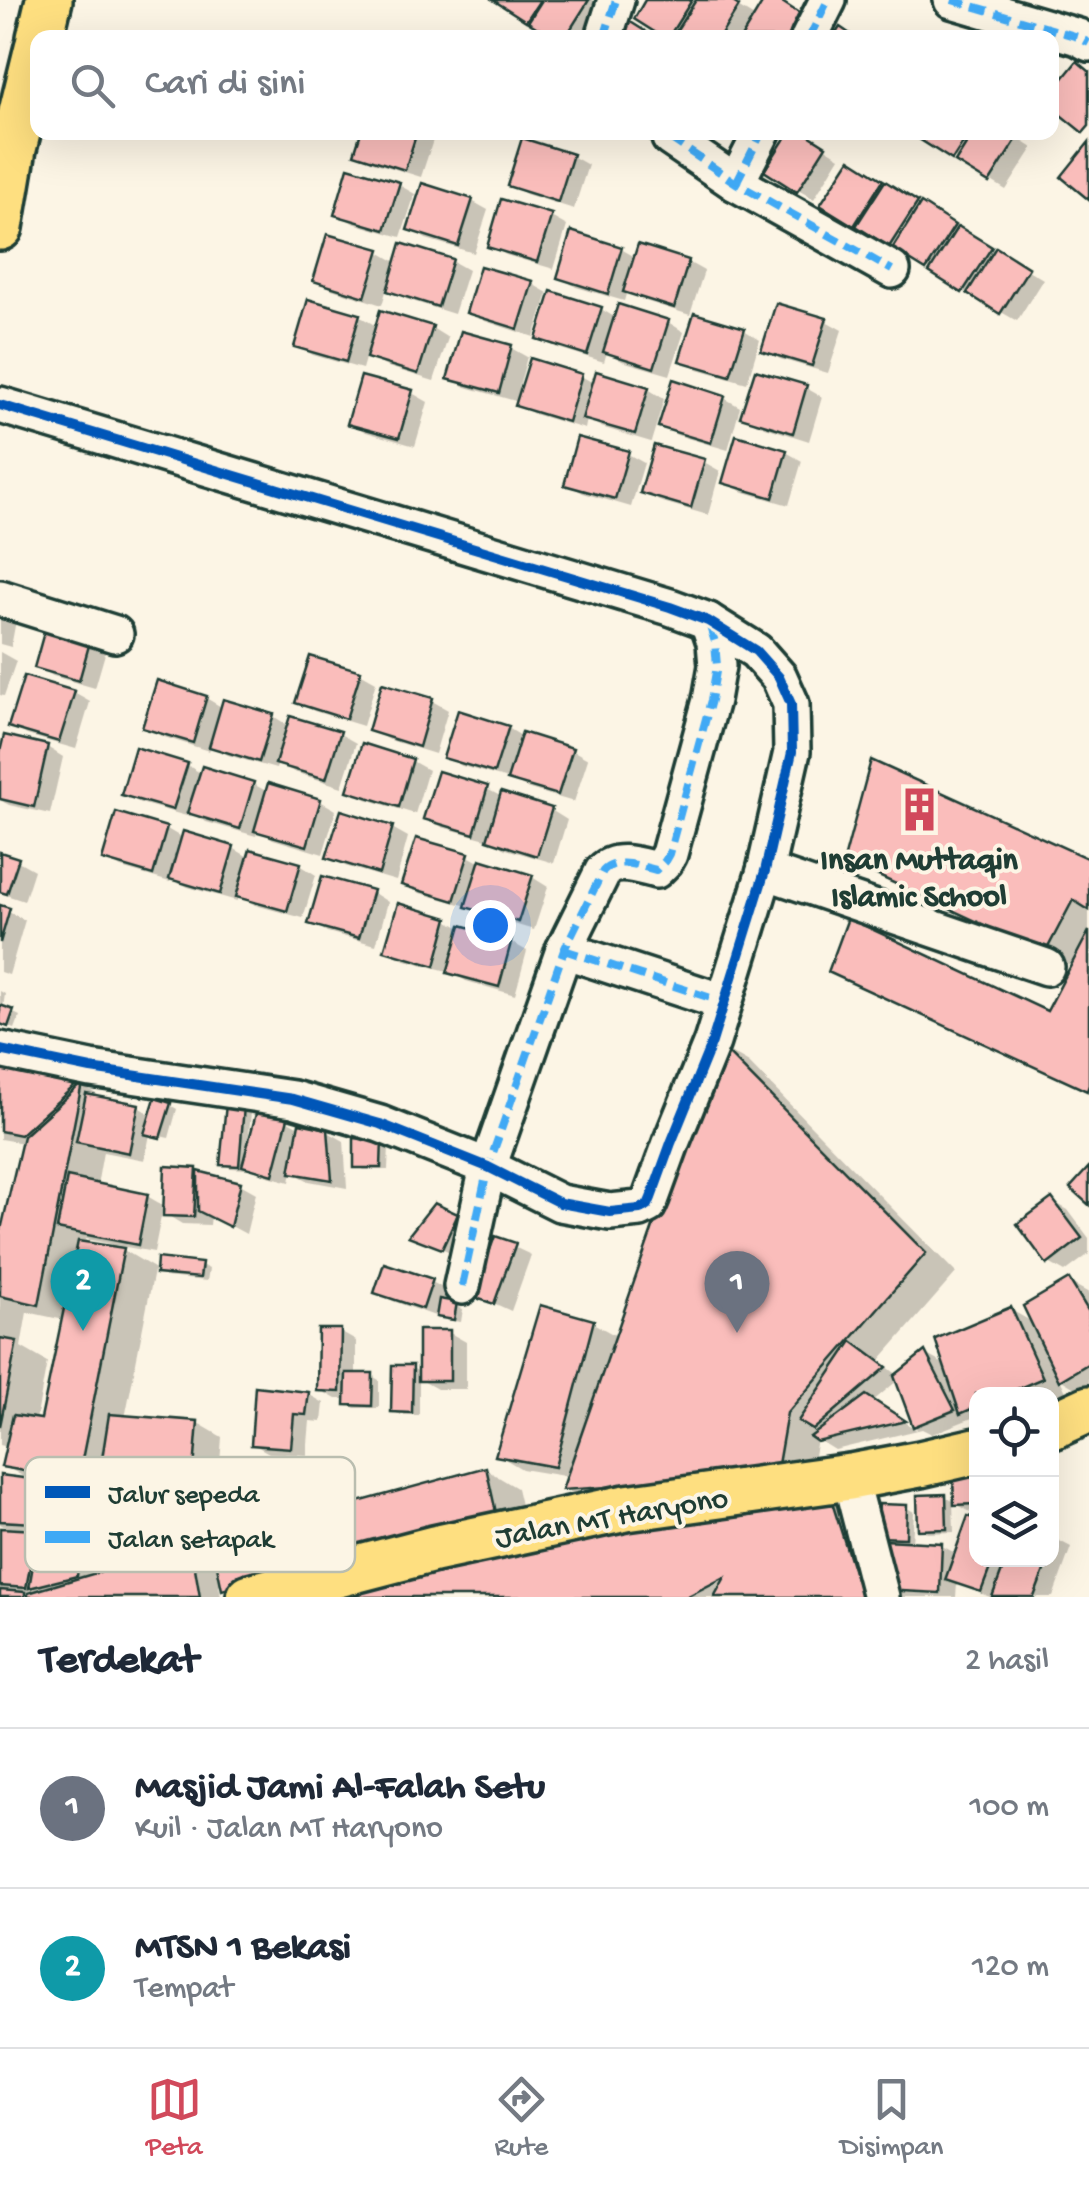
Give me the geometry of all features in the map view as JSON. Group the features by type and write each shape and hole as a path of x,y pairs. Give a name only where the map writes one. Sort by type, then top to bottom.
{"main road":[{"path":"42,30 49,0"},
{"path":"0,227 6,148 30,72"},
{"path":"1059,1423 1089,1409"},
{"name":"Jalan MT Haryono","path":"355,1570 626,1508 850,1478 969,1452"},
{"name":"Jalan MT Haryono","path":"250,1597 346,1572"}],"street":[{"path":"607,30 616,0"},
{"path":"813,30 828,0"},
{"path":"952,0 1054,30"},
{"path":"1059,31 1089,43"},
{"path":"673,140 736,184 892,270"},
{"path":"736,184 758,140"},
{"path":"0,405 708,621 756,651 779,677 791,704 792,752 765,871 712,1042 648,1205 610,1212 560,1203 488,1167 380,1124 293,1099 91,1069 0,1050"},
{"path":"0,598 115,634"},
{"path":"462,1286 488,1167 564,950 610,864 619,862 656,870 666,862 717,666 708,621"},
{"path":"765,871 1046,967"},
{"path":"564,950 723,1002"},
{"path":"850,1478 881,1597"}],"building":[{"path":"493,0 540,0 526,21"},
{"path":"542,0 589,0 570,30 541,30 528,22"},
{"path":"645,0 692,0 673,30 651,30 634,19"},
{"path":"696,0 730,0 739,6 724,30 677,30"},
{"path":"764,0 779,0 802,15 792,30 746,30"},
{"path":"629,21 643,30 623,30"},
{"path":"1077,61 1089,71 1089,126 1083,133 1059,114 1059,83"},
{"path":"358,140 414,140 405,170 354,154"},
{"path":"521,140 573,154 558,202 507,186"},
{"path":"784,140 817,140 826,146 797,192 764,171"},
{"path":"921,140 965,140 952,160"},
{"path":"969,140 1016,140 989,183 955,162"},
{"path":"1089,142 1089,200 1061,177"},
{"path":"850,159 883,180 854,226 820,205"},
{"path":"348,167 400,182 385,230 334,215"},
{"path":"885,181 918,202 889,247 856,226"},
{"path":"422,183 473,199 458,246 407,230"},
{"path":"501,199 552,214 537,262 487,247"},
{"path":"921,203 955,225 926,270 892,249"},
{"path":"958,226 992,247 962,293 929,272"},
{"path":"571,231 622,247 608,294 557,278"},
{"path":"327,234 380,249 365,297 313,281"},
{"path":"401,243 453,259 438,307 387,291"},
{"path":"638,244 689,260 674,308 623,292"},
{"path":"996,247 1029,268 1000,314 967,293"},
{"path":"480,266 533,281 518,329 466,313"},
{"path":"551,291 602,307 587,355 536,339"},
{"path":"308,299 360,314 346,362 294,347"},
{"path":"776,303 827,318 812,366 761,351"},
{"path":"618,304 669,320 654,368 603,352"},
{"path":"380,310 433,326 418,374 366,358"},
{"path":"694,313 745,328 730,376 679,361"},
{"path":"461,331 512,345 499,393 447,379"},
{"path":"530,358 582,374 568,422 515,406"},
{"path":"755,370 807,385 793,433 740,417"},
{"path":"596,371 649,387 635,434 582,419"},
{"path":"361,376 413,390 399,438 347,424"},
{"path":"673,379 725,396 711,443 658,427"},
{"path":"736,435 787,450 773,498 722,483"},
{"path":"577,437 629,451 615,499 564,485"},
{"path":"654,445 705,459 691,508 640,493"},
{"path":"46,625 91,638 79,681 34,668"},
{"path":"310,656 361,671 346,719 295,703"},
{"path":"24,676 75,691 59,742 8,727"},
{"path":"157,680 207,696 193,743 142,728"},
{"path":"382,683 433,698 419,747 368,731"},
{"path":"223,699 274,714 259,762 209,747"},
{"path":"458,710 509,726 494,773 443,758"},
{"path":"290,716 341,731 326,779 275,764"},
{"path":"522,732 573,748 558,795 507,780"},
{"path":"4,735 48,745 34,807 0,799"},
{"path":"362,743 413,759 399,807 347,791"},
{"path":"135,747 188,763 173,810 121,795"},
{"name":"Insan Muttaqin Islamic School","path":"871,760 1089,859 1089,910 1073,900 1045,953 844,860"},
{"path":"202,766 254,782 240,829 187,813"},
{"path":"438,771 488,786 474,834 423,819"},
{"path":"268,783 321,799 307,846 254,831"},
{"path":"501,792 552,808 537,856 487,840"},
{"path":"341,810 393,826 379,874 326,858"},
{"path":"116,812 167,827 153,875 102,860"},
{"path":"183,831 234,846 220,894 169,879"},
{"path":"416,838 469,853 454,901 401,885"},
{"path":"250,849 301,863 287,911 236,897"},
{"path":"0,852 19,858 7,894 0,892"},
{"path":"480,859 533,875 518,922 465,907"},
{"path":"322,876 373,890 359,938 308,924"},
{"path":"398,903 448,918 435,966 384,951"},
{"path":"0,905 10,908 0,943"},
{"name":"Insan Muttaqin Islamic School","path":"848,918 1047,1011 1089,931 1087,1091 828,972"},
{"path":"461,925 512,939 499,987 447,973"},
{"path":"0,1005 14,1010 8,1027 0,1024"},
{"path":"717,1042 926,1253 787,1413 776,1476 562,1490"},
{"path":"0,1068 79,1082 20,1135 0,1131"},
{"path":"82,1083 39,1305 0,1296 0,1234 23,1136"},
{"path":"86,1094 139,1104 129,1153 76,1142"},
{"path":"155,1098 171,1103 160,1138 144,1134"},
{"path":"226,1104 244,1106 239,1166 220,1165"},
{"path":"257,1110 288,1118 273,1175 242,1166"},
{"path":"299,1123 328,1129 332,1180 290,1173"},
{"path":"354,1138 382,1139 381,1168 354,1168"},
{"path":"165,1166 197,1168 194,1217 163,1216"},
{"path":"1089,1167 1089,1205 1070,1188"},
{"path":"198,1171 241,1182 230,1227 198,1211"},
{"path":"67,1177 148,1194 138,1245 57,1229"},
{"path":"1052,1198 1082,1238 1047,1265 1017,1224"},
{"path":"434,1203 458,1214 442,1249 408,1236"},
{"path":"495,1236 516,1243 494,1304 473,1297"},
{"path":"78,1241 124,1248 83,1457 25,1457 25,1471 1,1467 13,1415 41,1419"},
{"path":"157,1258 202,1263 200,1278 156,1274"},
{"path":"384,1263 433,1279 423,1309 374,1293"},
{"path":"1069,1279 1089,1312 1089,1363 1059,1381 1023,1306"},
{"path":"439,1299 457,1302 454,1320 436,1317"},
{"path":"540,1305 594,1320 555,1467 495,1456"},
{"path":"1011,1307 1043,1378 1022,1387 969,1387 969,1410 960,1414 935,1339"},
{"path":"318,1329 341,1329 340,1392 317,1391"},
{"path":"418,1330 450,1330 450,1381 418,1381"},
{"path":"0,1338 17,1341 0,1426"},
{"path":"852,1341 887,1367 813,1430 798,1421"},
{"path":"925,1351 955,1410 913,1427 894,1376"},
{"path":"392,1365 413,1365 412,1413 391,1412"},
{"path":"346,1373 373,1373 372,1406 345,1405"},
{"path":"255,1386 309,1392 306,1415 294,1414 291,1448 251,1445"},
{"path":"866,1395 906,1421 817,1442 810,1437"},
{"path":"109,1414 198,1421 195,1457 102,1457"},
{"path":"486,1467 497,1517 355,1555 355,1503"},
{"path":"969,1473 969,1504 954,1505 953,1474"},
{"path":"0,1475 25,1478 25,1522 0,1521"},
{"path":"946,1494 947,1529 918,1530 917,1495"},
{"path":"830,1496 862,1597 714,1597 725,1577 686,1597 332,1597 536,1542"},
{"path":"879,1504 907,1505 906,1538 877,1537"},
{"path":"968,1516 969,1567 990,1567 981,1592 945,1580"},
{"path":"0,1528 25,1529 25,1572 29,1572 26,1588 0,1586"},
{"path":"884,1540 942,1543 940,1593 882,1590"},
{"path":"1003,1567 1045,1567 1034,1597 992,1597"},
{"path":"32,1572 78,1572 77,1576 29,1588"},
{"path":"99,1572 196,1572 200,1597 28,1597 28,1593"},
{"path":"218,1572 290,1572 222,1590"},
{"path":"0,1590 25,1592 25,1597 0,1597"}],"marked path":[{"path":"607,30 616,0"},
{"path":"813,30 828,0"},
{"path":"952,0 1054,30"},
{"path":"1059,31 1089,43"},
{"path":"673,140 736,183 892,270"},
{"path":"736,183 758,140"},
{"path":"462,1286 488,1167 564,950 603,871 621,863 656,870 669,854 717,666 708,621"},
{"path":"564,950 723,1002"}],"cycle path":[{"path":"0,405 708,621 756,651 779,677 791,704 792,752 765,871 712,1042 648,1205 640,1209 610,1212 560,1203 488,1167 380,1124 293,1099 91,1069 0,1050"}],"place":[{"name":"Insan Muttaqin Islamic School","path":"919,809"},
{"name":"MTSN 1 Bekasi","path":"83,1331"},
{"name":"Masjid Jami Al-Falah Setu","path":"737,1333"}]}
